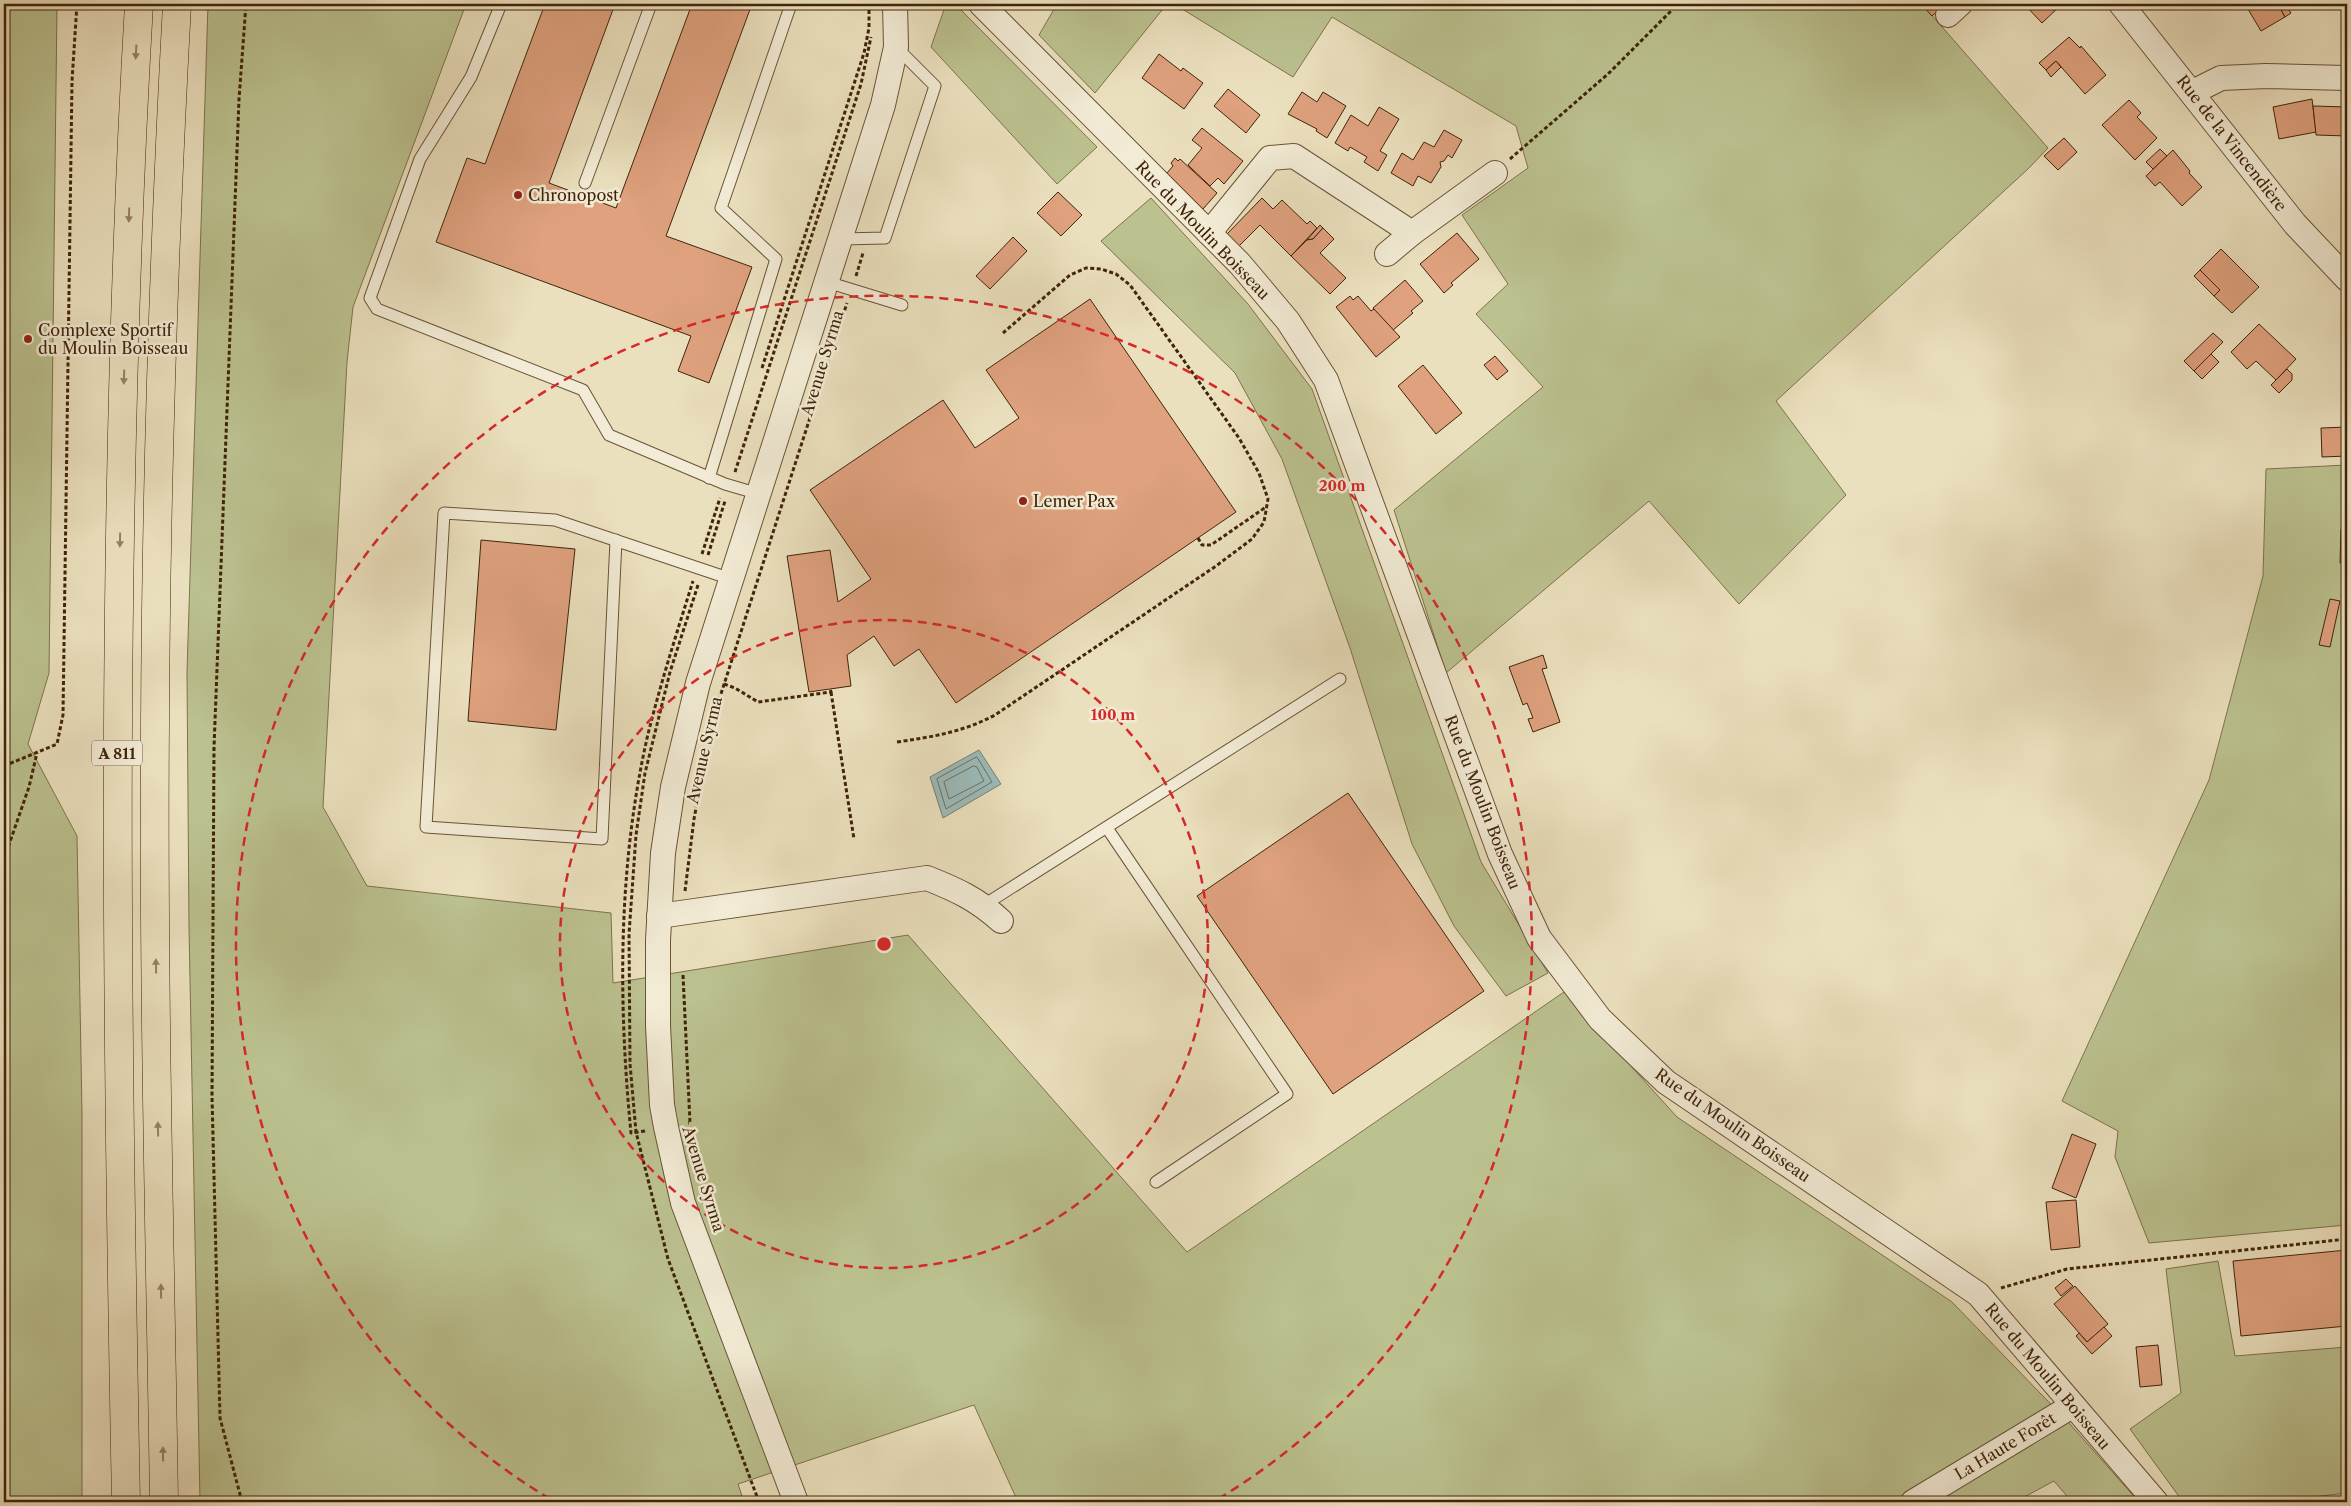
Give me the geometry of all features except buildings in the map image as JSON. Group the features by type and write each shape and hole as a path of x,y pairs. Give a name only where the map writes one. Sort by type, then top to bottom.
{"highway":[{"name":"A 811","path":"126,1502 116,826 126,314 139,4"},
{"name":"A 811","path":"164,1502 155,930 155,726 162,381 177,4"}],"street":[{"name":"Avenue Syrma","path":"796,1502 684,1203 666,1127 662,1105 658,1026 669,915 663,853 675,777 698,683 883,105 896,47 896,4"},
{"name":"Rue du Moulin Boisseau","path":"981,4 1240,264 1288,321 1326,380 1500,854 1539,938 1600,1019 1666,1082 1978,1294 2156,1502"},
{"name":"Rue de la Vincendière","path":"2121,4 2193,92 2296,224 2347,279"},
{"path":"2193,92 2221,78 2266,76 2347,78"},
{"path":"1209,233 1270,158 1294,156 1412,234"},
{"path":"1387,254 1495,173"},
{"path":"669,915 927,878 968,895 993,913"},
{"name":"La Haute Forêt","path":"1913,1502 2072,1406"}],"lane":[{"path":"501,4 471,77 420,159 370,298 377,309 583,390 609,436 709,478 759,494"},
{"path":"585,183 651,4"},
{"path":"709,478 776,259 721,208 791,4"},
{"path":"841,239 884,238 936,86 896,47"},
{"path":"827,282 902,305"},
{"path":"616,540 602,839 426,827 444,513 554,520 616,540 731,579"},
{"path":"993,913 1107,828 1340,679"},
{"path":"1107,828 1287,1094 1156,1182"}],"path":[{"path":"4,766 57,744 63,715 72,80 77,4"},
{"path":"242,1502 220,1418 212,1096 214,747 239,98 246,4"},
{"path":"759,1502 668,1259 636,1132 630,1064 629,934 636,834 645,774 670,672 860,84 869,52 875,13 874,4"},
{"path":"1495,173 1608,74 1678,4"},
{"path":"722,690 868,238"},
{"path":"897,742 947,735 972,727 995,716 1238,550 1252,539 1264,522 1268,499 1259,474 1238,438 1130,285 1116,274 1101,269 1086,268 1070,275 1003,332"},
{"name":"Avenue Syrma","path":"715,697 826,352"},
{"path":"1198,538 1202,545 1211,545 1266,506"},
{"path":"724,684 735,688 758,702 830,691 854,839"},
{"path":"4,859 29,787 37,753"},
{"path":"669,915 681,878"},
{"path":"679,973 679,1002"},
{"name":"Avenue Syrma","path":"682,1080 688,1129"},
{"path":"1978,1294 2067,1269 2347,1239"}],"green space":[{"path":"4,4 57,4 49,673 28,744 77,836 82,1114 82,1502 4,1502"},
{"path":"208,4 466,4 353,307 347,362 323,807 367,886 611,913 613,983 908,935 1187,1252 1564,992 1677,1117 1952,1302 2069,1423 2139,1502 2072,1502 2054,1481 2015,1502 1018,1502 974,1405 738,1484 744,1502 200,1502 189,926 187,672"},
{"path":"946,4 955,4 1097,147 1057,184 931,47"},
{"path":"1057,4 1167,4 1095,93 1039,35"},
{"path":"1174,4 1922,4 2048,148 2029,168 1776,401 1846,495 1739,604 1649,501 1446,673 1394,510 1543,387 1476,314 1508,284 1462,215 1528,168 1516,126 1332,17 1293,77"},
{"path":"1151,198 1248,304 1312,389 1481,862 1548,973 1506,996 1454,926 1412,844 1350,648 1282,459 1235,373 1101,241"},
{"path":"2347,465 2347,1225 2149,1243 2115,1157 2118,1131 2062,1101 2209,780 2263,576 2266,469"},
{"path":"2218,1261 2235,1356 2347,1347 2347,1493 2269,1502 2183,1502 2130,1429 2181,1393 2166,1269"}],"water":[{"path":"979,750 1001,784 943,818 930,777"}],"place":[{"name":"Chronopost","path":"518,195"},
{"name":"Complexe Sportif du Moulin Boisseau","path":"28,339"},
{"name":"Lemer Pax","path":"1023,501"}]}
